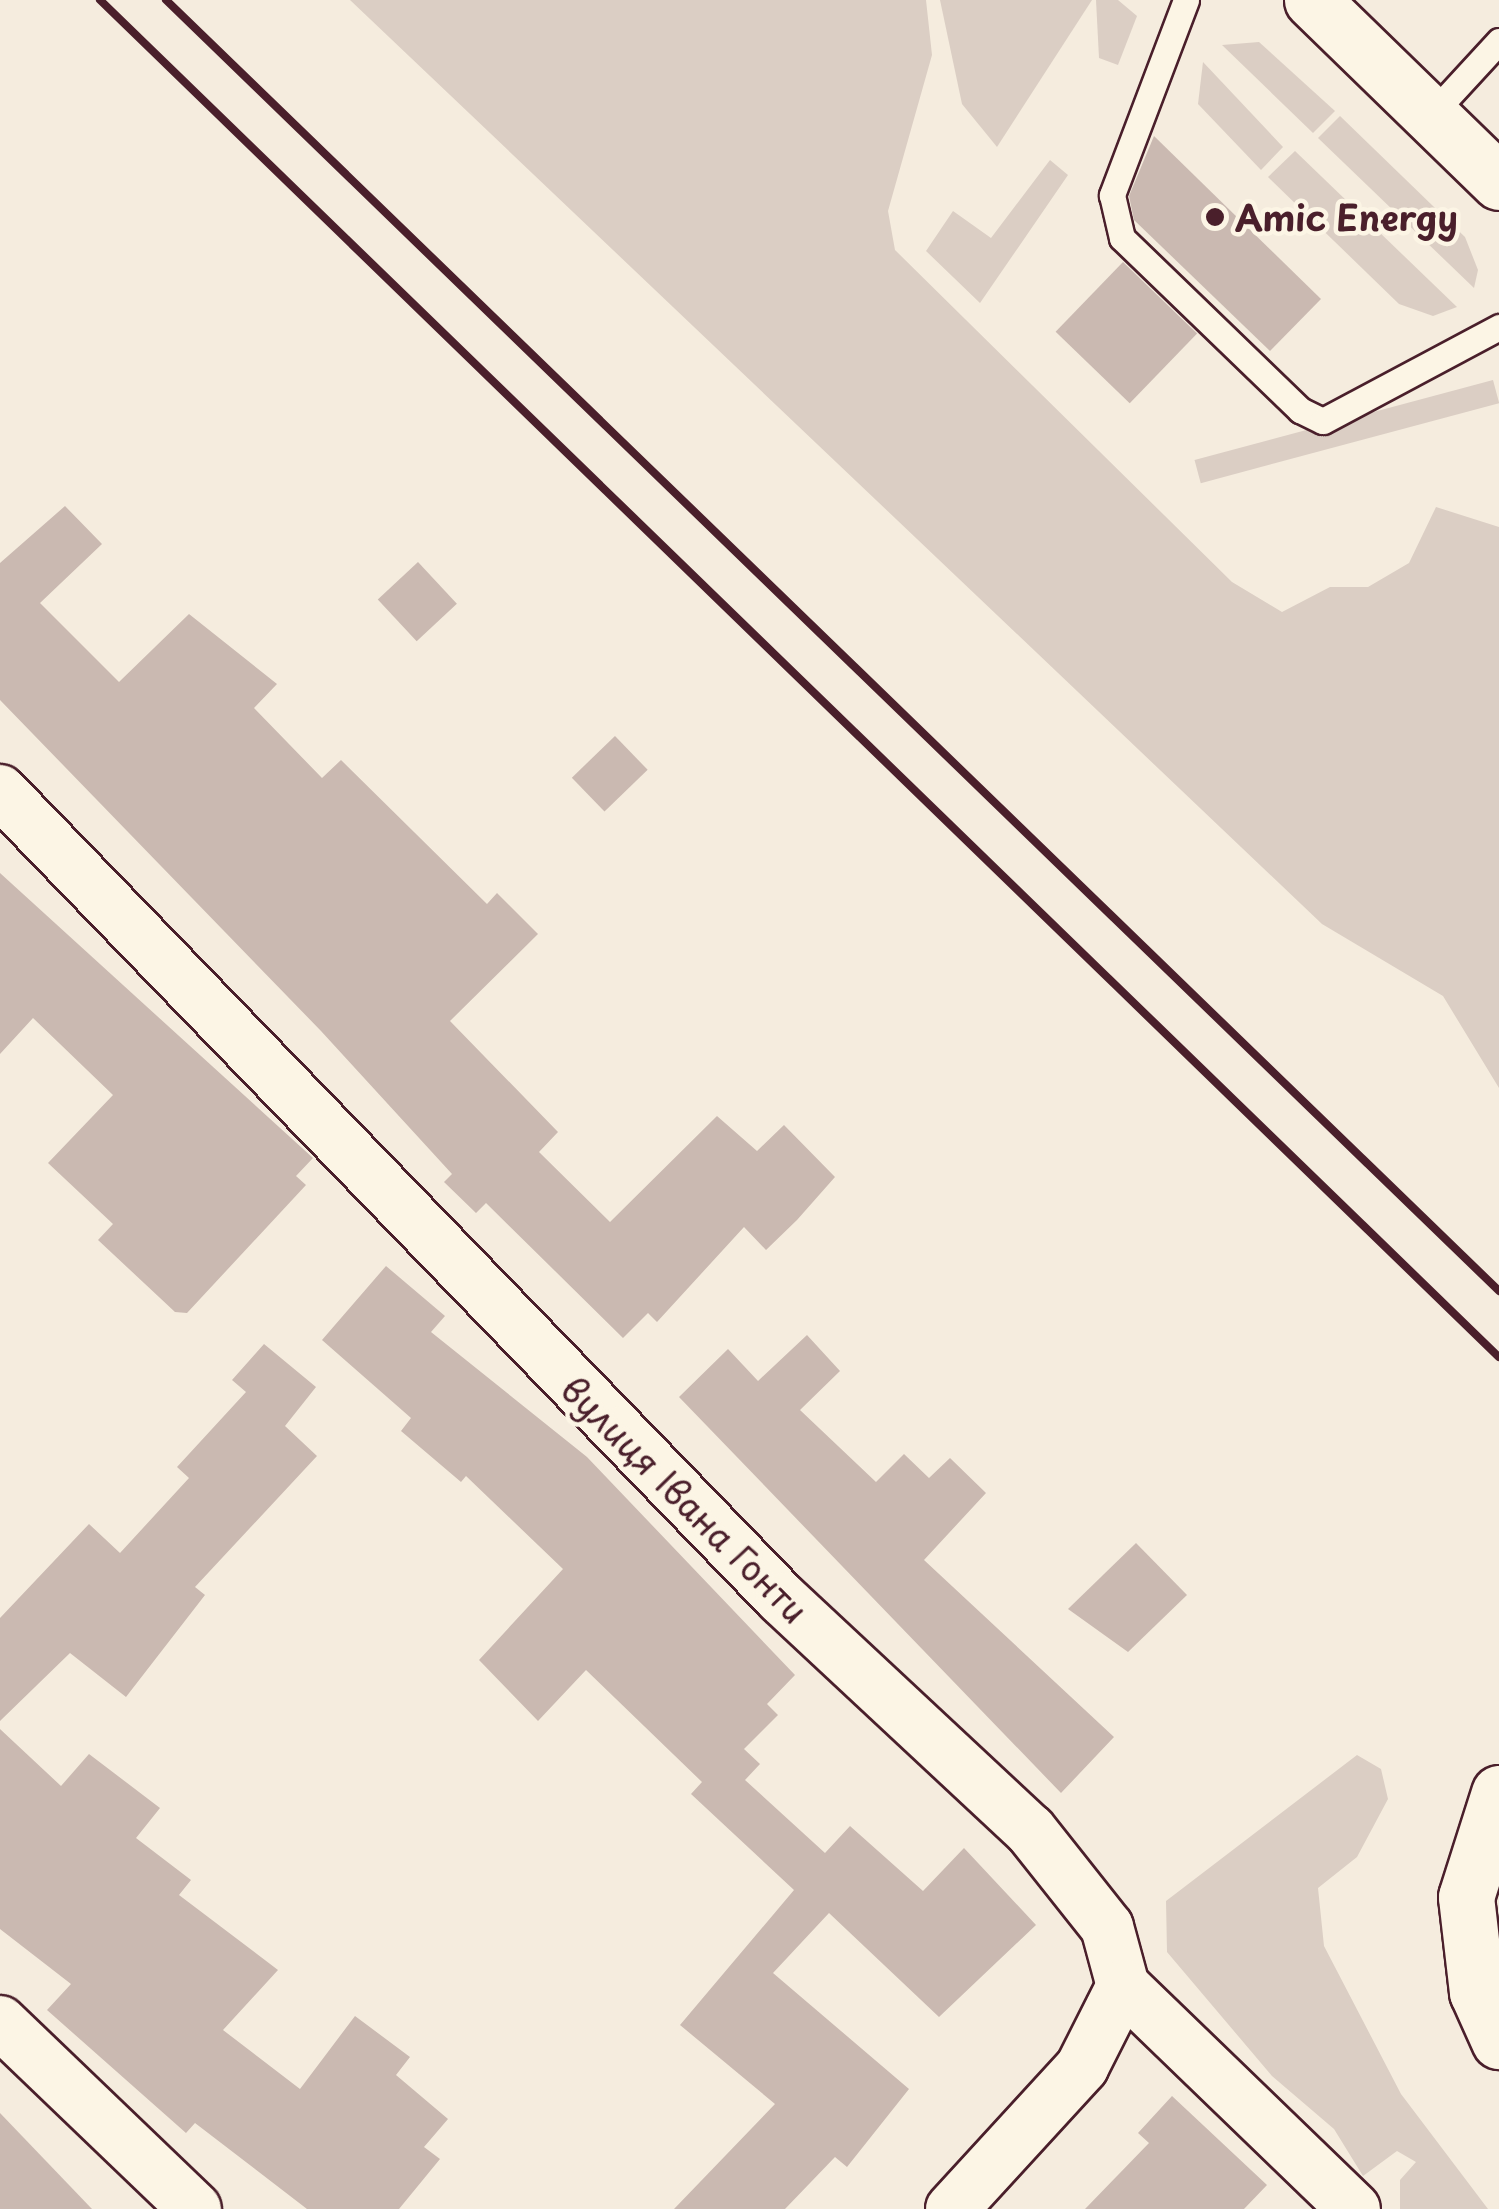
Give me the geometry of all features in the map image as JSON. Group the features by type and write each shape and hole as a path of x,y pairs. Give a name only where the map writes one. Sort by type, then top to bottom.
{"main road":[{"path":"1312,0 1499,182"},
{"path":"1499,1793 1466,1897 1477,1992 1499,2042"}],"street":[{"name":"вулиця Івана Гонти","path":"0,791 782,1599 1030,1830 1107,1927 1122,1986"},
{"path":"952,2209 1092,2054 1122,1986 1354,2209"},
{"path":"0,2022 195,2209"}],"lane":[{"path":"1186,0 1112,195 1122,238 1300,410 1323,421 1348,416 1499,327"},
{"path":"1430,116 1499,41"}],"shaded area":[{"path":"350,0 926,0 932,55 888,211 895,250 1232,582 1282,612 1330,587 1368,587 1409,563 1436,507 1499,527 1499,1088 1443,996 1322,924"},
{"path":"940,0 1092,0 997,147 962,104"},
{"path":"1096,0 1118,0 1137,16 1118,65 1099,58"},
{"path":"1259,42 1335,111 1313,133 1222,45"},
{"path":"1203,62 1283,147 1261,170 1198,104"},
{"path":"1340,116 1465,237 1478,270 1474,288 1318,138"},
{"path":"1295,151 1457,307 1433,316 1399,304 1268,177"},
{"path":"1050,160 1068,175 980,303 926,251 953,211 991,238"},
{"path":"1493,380 1499,403 1201,483 1195,460"},
{"path":"1357,1755 1381,1769 1388,1799 1357,1857 1318,1888 1324,1946 1401,2094 1488,2209 1400,2209 1400,2180 1416,2162 1397,2151 1363,2176 1334,2129 1272,2076 1167,1952 1166,1901"}],"building":[{"path":"1154,136 1321,299 1270,351 1134,220 1129,196"},
{"path":"1123,262 1197,334 1130,403 1056,332"},
{"path":"65,506 102,544 40,603 119,682 189,614 277,684 254,708 322,778 341,760 487,904 497,893 538,934 450,1021 558,1132 539,1152 610,1222 717,1116 757,1151 784,1125 835,1177 797,1220 766,1250 744,1227 657,1322 648,1313 623,1338 486,1203 476,1213 444,1182 452,1174 321,1031 0,700 0,563"},
{"path":"418,562 457,604 417,641 378,600"},
{"path":"615,736 648,770 604,811 572,778"},
{"path":"0,873 313,1158 296,1176 306,1185 187,1313 175,1312 98,1240 113,1224 48,1163 113,1095 33,1018 0,1054"},
{"path":"386,1266 445,1316 431,1332 587,1457 795,1675 767,1704 778,1715 744,1749 760,1764 745,1780 825,1853 850,1826 923,1891 964,1848 1036,1925 939,2017 829,1913 773,1973 909,2089 847,2167 835,2157 785,2209 674,2209 775,2104 680,2025 794,1890 691,1794 702,1782 586,1670 538,1721 479,1660 563,1569 466,1476 461,1482 401,1431 411,1418 322,1340"},
{"path":"807,1335 840,1371 800,1410 876,1482 904,1454 929,1478 950,1458 986,1493 924,1560 1114,1737 1061,1793 679,1397 728,1349 758,1381"},
{"path":"264,1344 316,1387 285,1426 317,1456 195,1587 205,1595 126,1697 70,1653 0,1721 0,1618 89,1524 120,1553 189,1478 177,1467 246,1392 232,1380"},
{"path":"1136,1543 1187,1595 1128,1652 1068,1609"},
{"path":"0,1729 61,1786 89,1754 160,1808 136,1838 191,1880 179,1895 278,1970 223,2030 300,2089 355,2016 410,2057 396,2075 448,2119 424,2147 440,2159 399,2209 307,2209 195,2123 186,2133 47,2010 71,1984 0,1929"},
{"path":"1172,2096 1267,2185 1244,2209 1085,2209 1149,2143 1138,2133"},
{"path":"0,2113 92,2209 0,2209"}],"railway":[{"path":"100,0 1499,1357"},
{"path":"166,0 1499,1291"}],"place":[{"name":"Amic Energy","path":"1215,217"}]}
